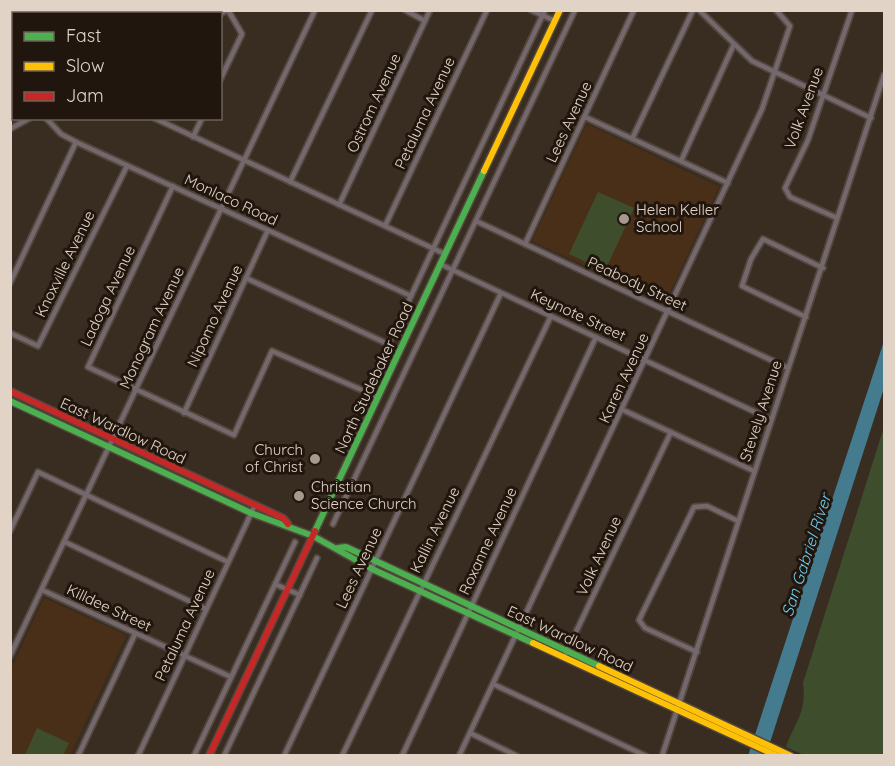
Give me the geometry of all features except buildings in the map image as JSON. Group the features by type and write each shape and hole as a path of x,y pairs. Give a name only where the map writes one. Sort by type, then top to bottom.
{"main road":[{"name":"North Studebaker Road","path":"209,756 560,10"},
{"name":"East Wardlow Road","path":"10,391 283,518 288,525"},
{"name":"East Wardlow Road","path":"10,401 251,513 313,536 338,548 343,555 564,658 679,707"},
{"name":"East Wardlow Road","path":"338,548 346,547 567,651 679,707 746,738 791,755"},
{"name":"East Wardlow Road","path":"746,738 777,756"}],"street":[{"path":"222,76 242,34 228,10"},
{"name":"Monogram Avenue","path":"10,656 315,10"},
{"path":"290,182 372,10"},
{"path":"405,10 425,21"},
{"name":"Ostrom Avenue","path":"339,205 430,10"},
{"name":"Petaluma Avenue","path":"386,226 487,10"},
{"path":"531,10 544,13 555,21"},
{"name":"North Studebaker Road","path":"333,524 575,10"},
{"name":"Lees Avenue","path":"525,244 634,10"},
{"path":"632,139 693,10"},
{"path":"699,10 752,61 871,118"},
{"name":"Karen Avenue","path":"459,756 669,312 762,109 790,26 776,10"},
{"name":"Volk Avenue","path":"837,218 790,197 785,188 808,140 852,10"},
{"name":"North Studebaker Road","path":"366,392 544,13"},
{"path":"681,161 734,44"},
{"name":"Stevely Avenue","path":"663,756 770,419 823,268 837,218 885,75"},
{"path":"585,117 728,183"},
{"path":"10,129 26,120"},
{"name":"Monlaco Road","path":"48,120 56,129 76,142 411,296"},
{"path":"158,120 445,254"},
{"path":"194,137 201,120"},
{"path":"10,283 76,142"},
{"name":"Knoxville Avenue","path":"10,333 38,346 127,166"},
{"name":"Ladoga Avenue","path":"136,390 88,367 173,186"},
{"name":"Peabody Street","path":"476,221 788,368"},
{"name":"Nipomo Avenue","path":"184,413 268,230"},
{"path":"806,317 742,286 751,259 763,239 823,268"},
{"name":"Keynote Street","path":"440,264 770,419"},
{"path":"246,278 388,344"},
{"name":"Lees Avenue","path":"284,756 501,293"},
{"name":"Kallin Avenue","path":"342,756 551,316"},
{"name":"Roxanne Avenue","path":"402,756 596,337"},
{"path":"136,390 234,435 272,351 378,398"},
{"path":"623,410 754,471"},
{"name":"Volk Avenue","path":"564,658 671,432"},
{"path":"10,531 38,472 228,562"},
{"name":"Petaluma Avenue","path":"138,756 255,505"},
{"path":"697,652 645,628 639,620 694,507 706,506 738,521"},
{"path":"65,542 206,609"},
{"path":"194,756 295,542"},
{"path":"224,756 317,558"},
{"path":"275,584 300,596"},
{"name":"Killdee Street","path":"42,590 231,678"},
{"path":"78,756 135,634"},
{"path":"493,684 646,756"},
{"path":"470,733 517,756"}],"shaded area":[{"name":"Helen Keller School","path":"587,124 719,187 665,303 532,241"},
{"path":"44,598 124,634 125,638 70,755 11,756 11,670"}],"green space":[{"path":"598,192 634,208 605,271 569,254"},
{"path":"884,427 884,755 804,755 786,747 802,709 803,683"},
{"path":"37,728 69,743 63,755 25,755"}],"water":[{"name":"San Gabriel River","path":"884,341 884,388 766,755 748,756"}],"traffic: fast":[{"path":"315,531 484,171"},
{"path":"10,401 251,513 313,536 372,569 533,643"},
{"path":"338,548 346,547 599,666"}],"traffic: slow":[{"path":"484,171 560,10"},
{"path":"533,643 777,756"},
{"path":"599,666 791,756"}],"traffic: jam":[{"path":"10,391 283,518 288,524"},
{"path":"209,756 315,531"}],"place":[{"name":"Helen Keller School","path":"624,219"},
{"name":"Church of Christ","path":"315,459"},
{"name":"Christian Science Church","path":"299,496"}]}
